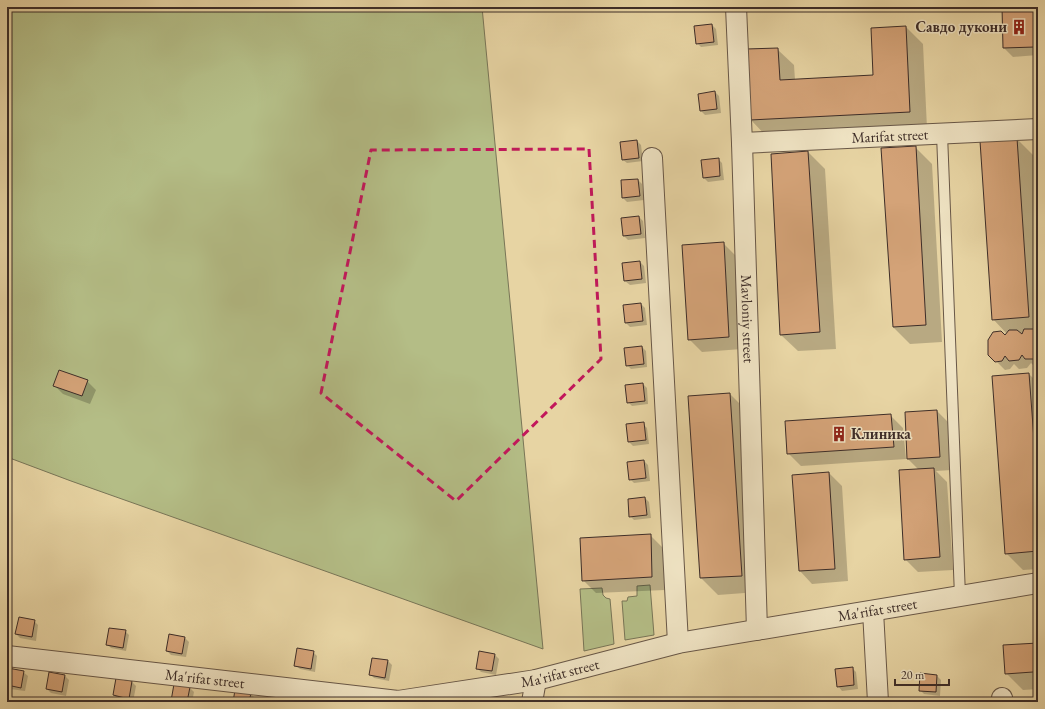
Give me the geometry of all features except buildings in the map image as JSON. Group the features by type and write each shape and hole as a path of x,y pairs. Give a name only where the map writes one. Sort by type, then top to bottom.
{"street":[{"name":"Mavloniy street","path":"736,7 742,143 757,630"},
{"name":"Marifat street","path":"742,143 1038,129"},
{"path":"652,158 678,643"},
{"name":"Ma'rifat street","path":"7,656 398,701 536,680 678,643 1038,583"},
{"path":"873,611 878,702"},
{"path":"532,702 536,680"}],"lane":[{"path":"942,134 960,596"}],"highlighted area":[{"path":"589,149 601,359 456,501 321,393 371,150"}],"green space":[{"path":"7,7 482,7 543,649 7,457"},
{"path":"650,585 654,635 625,640 622,601 627,601 628,597 637,596 637,586"},
{"path":"602,588 603,595 610,599 614,644 584,651 580,589"}],"place":[{"name":"Савдо дукони","path":"1019,27"},
{"name":"Клиника","path":"839,434"}]}
